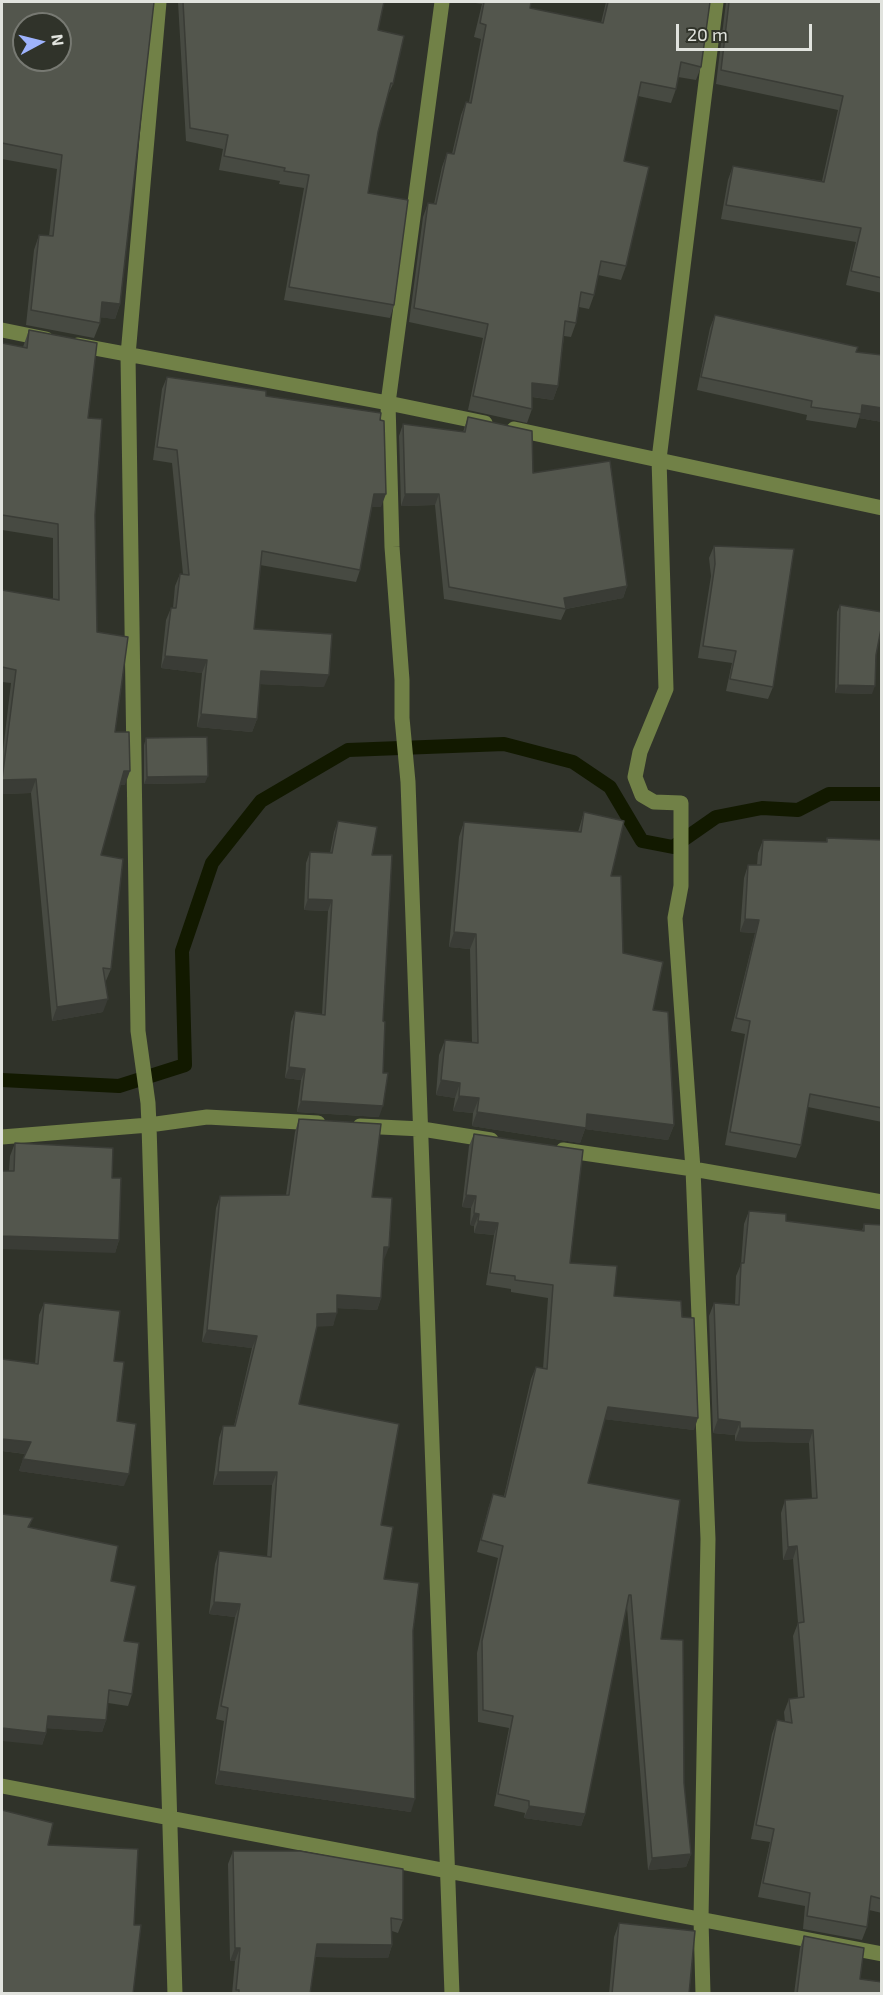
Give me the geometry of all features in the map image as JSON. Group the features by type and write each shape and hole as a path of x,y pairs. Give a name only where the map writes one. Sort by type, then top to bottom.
{"street":[{"path":"159,2 128,355 138,1031 149,1125 175,1994"},
{"path":"442,2 388,403 392,547 408,782 422,1130 452,1994"},
{"path":"703,1994 701,1919 708,1539 693,1169 675,918 681,886 681,803 654,802 642,795 635,777 640,752 666,689 659,459 716,2"},
{"path":"2,330 388,403 882,508"},
{"path":"2,1137 149,1125 207,1117 422,1130 505,1142"},
{"path":"552,1148 693,1169 882,1202"},
{"path":"2,1786 882,1954"}],"building":[{"path":"2,2 154,2 120,304 102,302 100,323 31,310 39,235 53,236 62,155 2,143"},
{"path":"183,2 384,2 378,30 404,36 393,84 391,83 378,132 368,193 408,200 394,305 289,287 309,175 224,156 228,135 190,128"},
{"path":"484,2 531,2 530,8 603,23 608,2 710,2 701,67 681,62 676,89 641,82 624,161 649,167 626,266 601,261 594,295 581,292 576,323 565,321 558,386 532,383 532,409 473,396 488,324 414,308 428,203 436,204 447,153 454,154 466,102 471,103 486,25 480,23"},
{"path":"729,2 882,2 882,278 851,271 861,228 726,205 733,166 824,182 843,96 721,70"},
{"path":"715,315 858,347 856,352 882,355 882,408 862,405 861,414 811,407 812,401 701,377"},
{"path":"29,330 97,343 88,418 102,419 95,515 97,632 128,637 115,732 129,732 130,771 124,771 101,855 123,859 111,969 103,968 108,999 57,1007 36,779 2,780 16,670 2,667 2,590 59,600 58,524 2,515 2,343 27,348"},
{"path":"167,377 266,391 266,396 381,413 380,420 384,421 386,494 374,494 360,570 262,551 254,629 332,634 329,675 261,671 257,719 201,714 207,660 165,656 171,608 176,608 180,574 189,575 177,450 157,447"},
{"path":"468,417 532,431 533,473 610,461 627,586 564,598 566,609 449,587 439,494 405,494 403,424 465,432"},
{"path":"714,546 794,549 773,687 730,679 736,651 703,646 715,564"},
{"path":"840,605 882,612 876,655 875,686 838,685"},
{"path":"207,737 208,776 147,777 146,738"},
{"path":"584,812 624,821 611,876 621,876 623,953 663,962 653,1010 668,1012 674,1125 587,1114 586,1128 477,1112 479,1098 459,1096 460,1083 441,1080 445,1040 478,1043 476,934 454,932 464,822 581,832"},
{"path":"338,821 377,827 372,855 392,855 383,1021 385,1022 383,1073 388,1073 383,1106 301,1101 305,1069 289,1067 295,1011 325,1015 332,900 308,899 310,852 332,853"},
{"path":"827,838 882,840 882,1108 810,1094 801,1145 730,1132 750,1021 736,1018 759,920 745,919 748,865 761,865 763,840 827,842"},
{"path":"299,1119 381,1124 372,1197 392,1198 389,1247 384,1247 381,1298 337,1295 337,1313 317,1314 317,1326 299,1404 399,1424 381,1525 393,1527 384,1579 419,1583 413,1631 415,1799 219,1771 228,1708 221,1706 240,1604 214,1602 219,1551 271,1557 277,1472 218,1472 223,1426 235,1426 257,1336 207,1330 220,1196 289,1195"},
{"path":"474,1134 583,1150 570,1263 617,1266 614,1296 681,1301 682,1317 694,1318 698,1418 608,1407 588,1483 680,1500 661,1639 683,1640 684,1783 691,1854 652,1858 631,1595 629,1595 585,1814 529,1806 529,1801 498,1794 513,1716 483,1710 482,1641 503,1546 481,1540 493,1494 505,1497 536,1367 547,1369 553,1285 515,1280 515,1276 490,1273 498,1223 478,1221 479,1214 474,1213 476,1196 466,1195"},
{"path":"15,1143 113,1148 112,1178 121,1178 119,1240 2,1236 2,1171 14,1171"},
{"path":"749,1211 786,1214 786,1221 864,1231 864,1224 882,1225 882,1899 871,1896 867,1927 807,1916 810,1893 763,1883 774,1829 756,1825 777,1720 792,1723 789,1699 804,1697 798,1623 804,1622 797,1546 788,1547 785,1500 817,1498 813,1430 740,1428 740,1422 718,1419 714,1303 739,1305 741,1263 744,1263"},
{"path":"44,1303 120,1311 114,1361 124,1362 117,1421 136,1424 129,1474 23,1459 31,1442 2,1439 2,1359 38,1364"},
{"path":"2,1514 33,1518 28,1527 118,1546 111,1581 136,1586 124,1641 139,1643 132,1694 109,1690 106,1720 48,1716 46,1733 2,1728"},
{"path":"2,1810 53,1823 48,1845 138,1849 134,1925 141,1925 133,1994 2,1994"},
{"path":"233,1851 300,1851 403,1869 403,1920 391,1918 392,1945 317,1944 310,1994 239,1994 239,1990 236,1990 240,1948 235,1948"},
{"path":"619,1923 695,1931 689,1994 612,1994"},
{"path":"804,1936 864,1948 860,1979 882,1982 882,1994 797,1994"}],"waterway":[{"path":"2,1080 119,1086 185,1065 182,951 212,863 261,801 348,750 504,744 573,762 610,787 642,841 673,847 716,817 762,808 798,810 829,794 882,794"}]}
